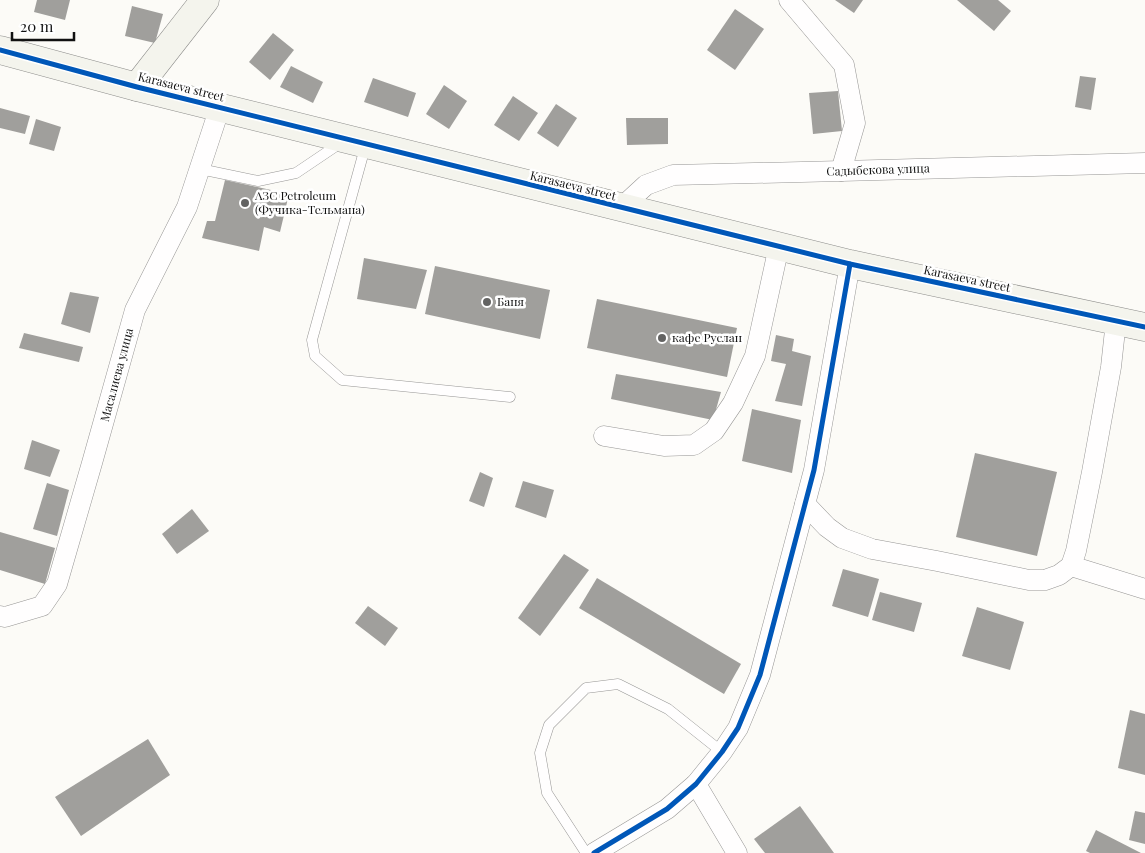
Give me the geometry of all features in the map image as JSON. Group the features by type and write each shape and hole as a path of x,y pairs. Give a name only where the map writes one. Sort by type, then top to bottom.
{"street":[{"path":"137,86 205,0"},
{"path":"789,0 844,65 855,123 841,172"},
{"name":"Karasaeva street","path":"0,50 357,142 850,264 1145,327"},
{"name":"Масалиева улица","path":"0,616 5,617 42,606 57,584 134,310 187,207 220,107"},
{"name":"Садыбекова улица","path":"621,208 646,185 673,175 1145,163"},
{"path":"604,436 664,446 694,445 714,431 733,403 755,356 779,246"},
{"path":"594,853 667,809 696,784 722,752 738,728 760,675 814,470 850,264"},
{"path":"805,504 827,527 842,538 872,549 938,560 1029,580 1045,580 1059,575 1070,566 1076,551 1111,367 1116,321"},
{"path":"1070,566 1145,589"},
{"path":"696,784 737,853"}],"lane":[{"path":"200,169 258,181 296,173 357,142"},
{"path":"357,142 312,340 315,356 342,380 510,397"},
{"path":"586,853 548,793 540,753 550,725 586,688 618,684 668,709 722,752"}],"building":[{"path":"37,0 70,0 65,20 34,12"},
{"path":"835,0 863,0 854,13"},
{"path":"957,0 998,0 1011,11 994,31"},
{"path":"132,6 163,14 155,43 125,36"},
{"path":"735,9 764,29 735,70 707,50"},
{"path":"273,33 294,50 270,80 249,62"},
{"path":"291,66 323,82 313,103 280,87"},
{"path":"1080,76 1096,78 1091,110 1075,107"},
{"path":"373,78 416,93 408,117 364,102"},
{"path":"444,85 467,101 449,129 426,114"},
{"path":"838,91 842,131 813,134 809,93"},
{"path":"513,96 538,113 519,141 494,125"},
{"path":"556,104 577,118 558,147 537,133"},
{"path":"0,108 30,116 25,134 0,128"},
{"path":"626,118 668,118 668,144 627,145"},
{"path":"36,119 61,127 54,151 29,144"},
{"path":"225,180 289,194 280,232 264,227 259,251 202,238 207,221 215,221"},
{"path":"364,258 427,270 416,309 357,299"},
{"name":"Баня","path":"435,266 550,290 540,339 425,314"},
{"path":"70,292 99,297 90,333 61,324"},
{"name":"кафе Руслан","path":"597,299 737,328 727,377 587,348"},
{"path":"24,333 83,347 79,362 19,348"},
{"path":"776,335 794,339 792,351 811,356 802,406 775,401 786,364 771,361"},
{"path":"616,374 721,392 713,420 611,399"},
{"path":"752,409 801,420 792,473 742,461"},
{"path":"32,440 60,450 50,477 24,469"},
{"path":"975,453 1057,472 1037,556 956,537"},
{"path":"480,472 493,478 484,507 469,501"},
{"path":"523,481 554,490 546,518 515,507"},
{"path":"47,483 69,490 57,536 33,529"},
{"path":"192,509 209,531 177,554 162,534"},
{"path":"0,532 55,548 45,584 0,570"},
{"path":"564,554 589,570 540,636 518,618"},
{"path":"843,569 879,579 868,617 832,606"},
{"path":"597,578 741,664 724,694 579,608"},
{"path":"880,592 922,603 914,632 872,620"},
{"path":"368,606 398,628 385,646 355,623"},
{"path":"977,607 1024,622 1010,670 962,656"},
{"path":"1130,710 1145,714 1145,775 1118,768"},
{"path":"148,739 170,775 81,836 55,797"},
{"path":"800,806 834,853 765,853 754,839"},
{"path":"1135,811 1145,813 1145,844 1129,840"},
{"path":"1096,830 1141,853 1090,853 1086,851"}],"cycle path":[{"path":"0,50 137,87 850,264 1145,327"},
{"path":"594,853 667,809 696,784 722,752 738,728 760,675 814,470 850,264"}],"place":[{"name":"АЗС Petroleum (Фучика-Тельмана)","path":"245,203"},
{"name":"Баня","path":"487,302"},
{"name":"кафе Руслан","path":"662,338"}]}
